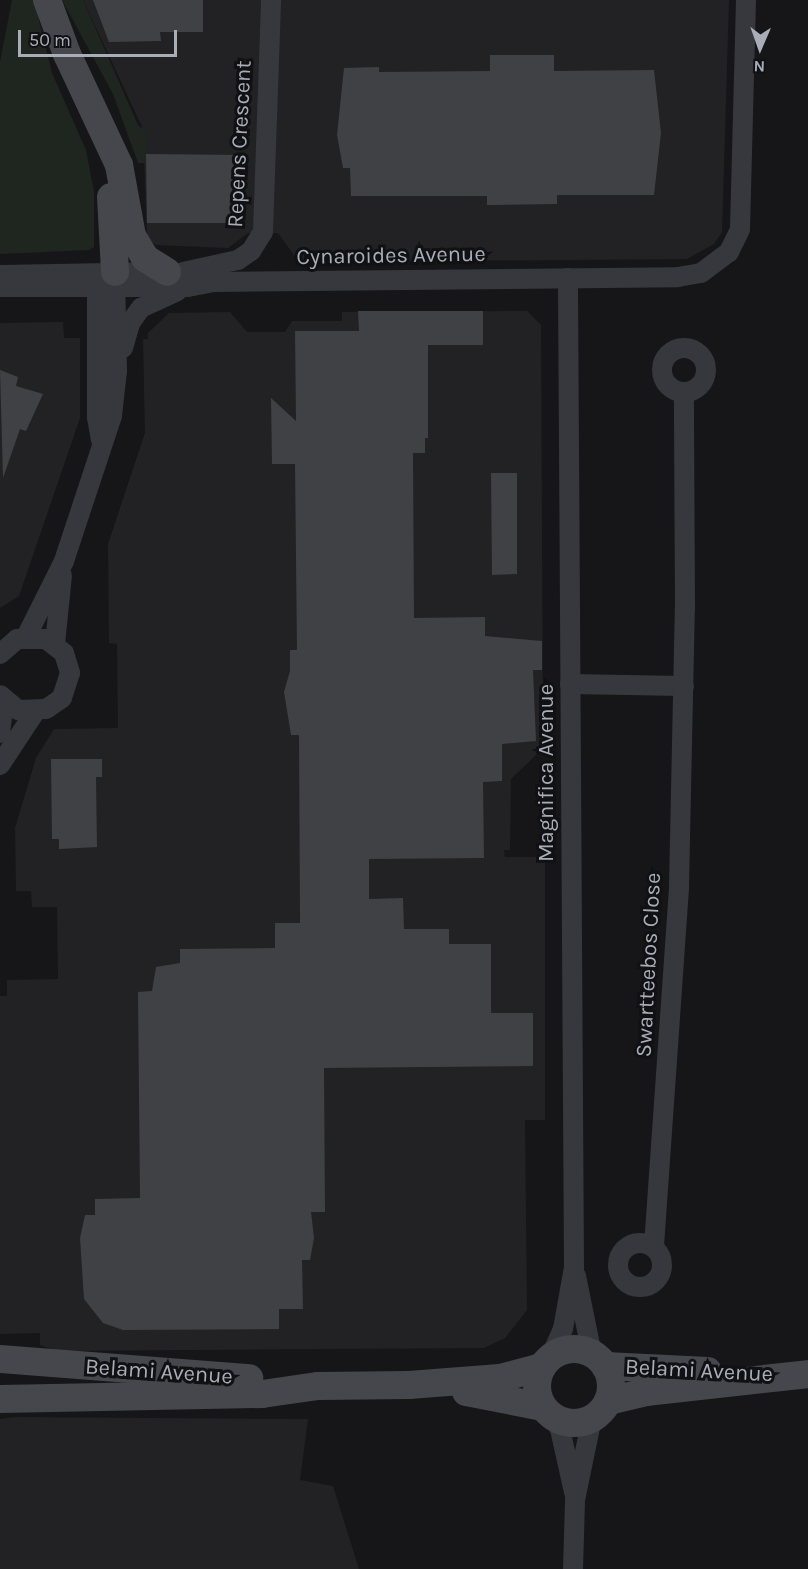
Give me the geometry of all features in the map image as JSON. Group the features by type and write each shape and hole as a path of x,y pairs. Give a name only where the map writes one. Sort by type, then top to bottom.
{"street":[{"path":"26,637 64,561 101,440 112,416 117,371 134,316 179,277 145,258 132,236 119,165 99,124 47,0"},
{"name":"Repens Crescent","path":"179,277 228,264 259,243 265,224 271,0"},
{"name":"Cynaroides Avenue","path":"0,287 179,277 214,282 690,277 712,268 729,252 741,217 746,0"},
{"path":"99,124 109,164 108,280 97,418 101,440"},
{"name":"Cynaroides Avenue","path":"0,275 108,280 179,277"},
{"name":"Magnifica Avenue","path":"546,1362 563,1329 574,1268 568,278"},
{"path":"108,280 117,371"},
{"name":"Swartteebos Close","path":"654,1246 679,887 684,686 684,392"},
{"path":"2,698 18,710 35,712 56,704 69,682 69,664 55,644 64,561"},
{"path":"0,654 10,643 26,637 55,644"},
{"path":"570,684 684,686"},
{"path":"0,733 2,698"},
{"path":"0,765 35,712"},
{"name":"Magnifica Avenue","path":"574,1268 590,1345 601,1362"},
{"path":"573,1569 575,1500 561,1429 548,1412 537,1380 546,1362 574,1349 601,1362 611,1389 600,1409 575,1500"},
{"name":"Belami Avenue","path":"0,1359 318,1386 409,1385 500,1378 546,1362"},
{"name":"Belami Avenue","path":"601,1362 800,1375"},
{"name":"Belami Avenue","path":"600,1409 645,1392 800,1375"},
{"name":"Belami Avenue","path":"409,1385 500,1396 548,1412"},
{"name":"Belami Avenue","path":"0,1399 262,1394 318,1386"},
{"path":"548,1412 579,1423 600,1409"}],"shaded area":[{"path":"12,0 34,0 52,73 86,150 94,192 94,247 89,250 0,254 0,62"},
{"path":"62,0 83,0 138,125 147,132 146,163 138,163 113,94"},
{"path":"83,0 729,0 722,232 714,244 687,259 299,262 278,233 248,233 228,248 156,245 147,239 143,129"},
{"path":"527,311 541,325 543,738 536,755 511,779 510,850 504,850 505,857 545,857 545,1120 525,1120 527,1310 505,1338 484,1348 58,1351 40,1345 40,1333 0,1334 0,996 7,996 7,980 58,979 57,907 32,907 31,891 16,891 15,828 36,758 54,729 118,728 117,644 109,643 108,544 145,433 143,339 148,339 148,333 169,313 230,312 247,332 285,332 292,321 342,321 342,312"},
{"path":"63,322 64,338 80,338 80,418 19,596 0,608 0,323"},
{"path":"16,1417 308,1419 300,1480 333,1486 359,1569 0,1569 0,1419"}],"building":[{"path":"93,0 203,0 203,32 160,32 161,41 109,42"},
{"path":"490,55 554,55 554,71 654,70 661,133 654,195 557,195 557,204 487,205 487,196 351,196 350,168 343,168 337,135 344,68 379,67 379,72 490,71"},
{"path":"146,154 243,155 244,205 239,205 239,223 147,223"},
{"path":"358,311 483,311 483,345 428,345 428,438 425,438 425,453 413,453 414,618 485,617 485,636 542,641 542,670 533,670 536,741 502,744 502,781 483,782 484,858 369,859 369,899 403,898 404,929 449,929 449,944 491,944 491,1013 533,1013 533,1066 324,1068 325,1212 311,1212 314,1238 310,1260 302,1260 303,1309 279,1309 279,1329 123,1330 103,1323 84,1299 80,1238 85,1215 95,1215 95,1199 140,1198 138,992 152,991 156,967 180,963 180,949 275,948 275,923 300,923 299,735 291,735 284,692 290,671 290,650 297,650 295,464 272,464 271,398 296,421 295,331 359,331"},
{"path":"0,370 18,377 16,386 43,394 26,431 20,429 3,478"},
{"path":"491,473 517,473 517,574 492,575"},
{"path":"51,759 102,759 102,777 96,777 97,847 59,849 59,839 52,839"}]}
